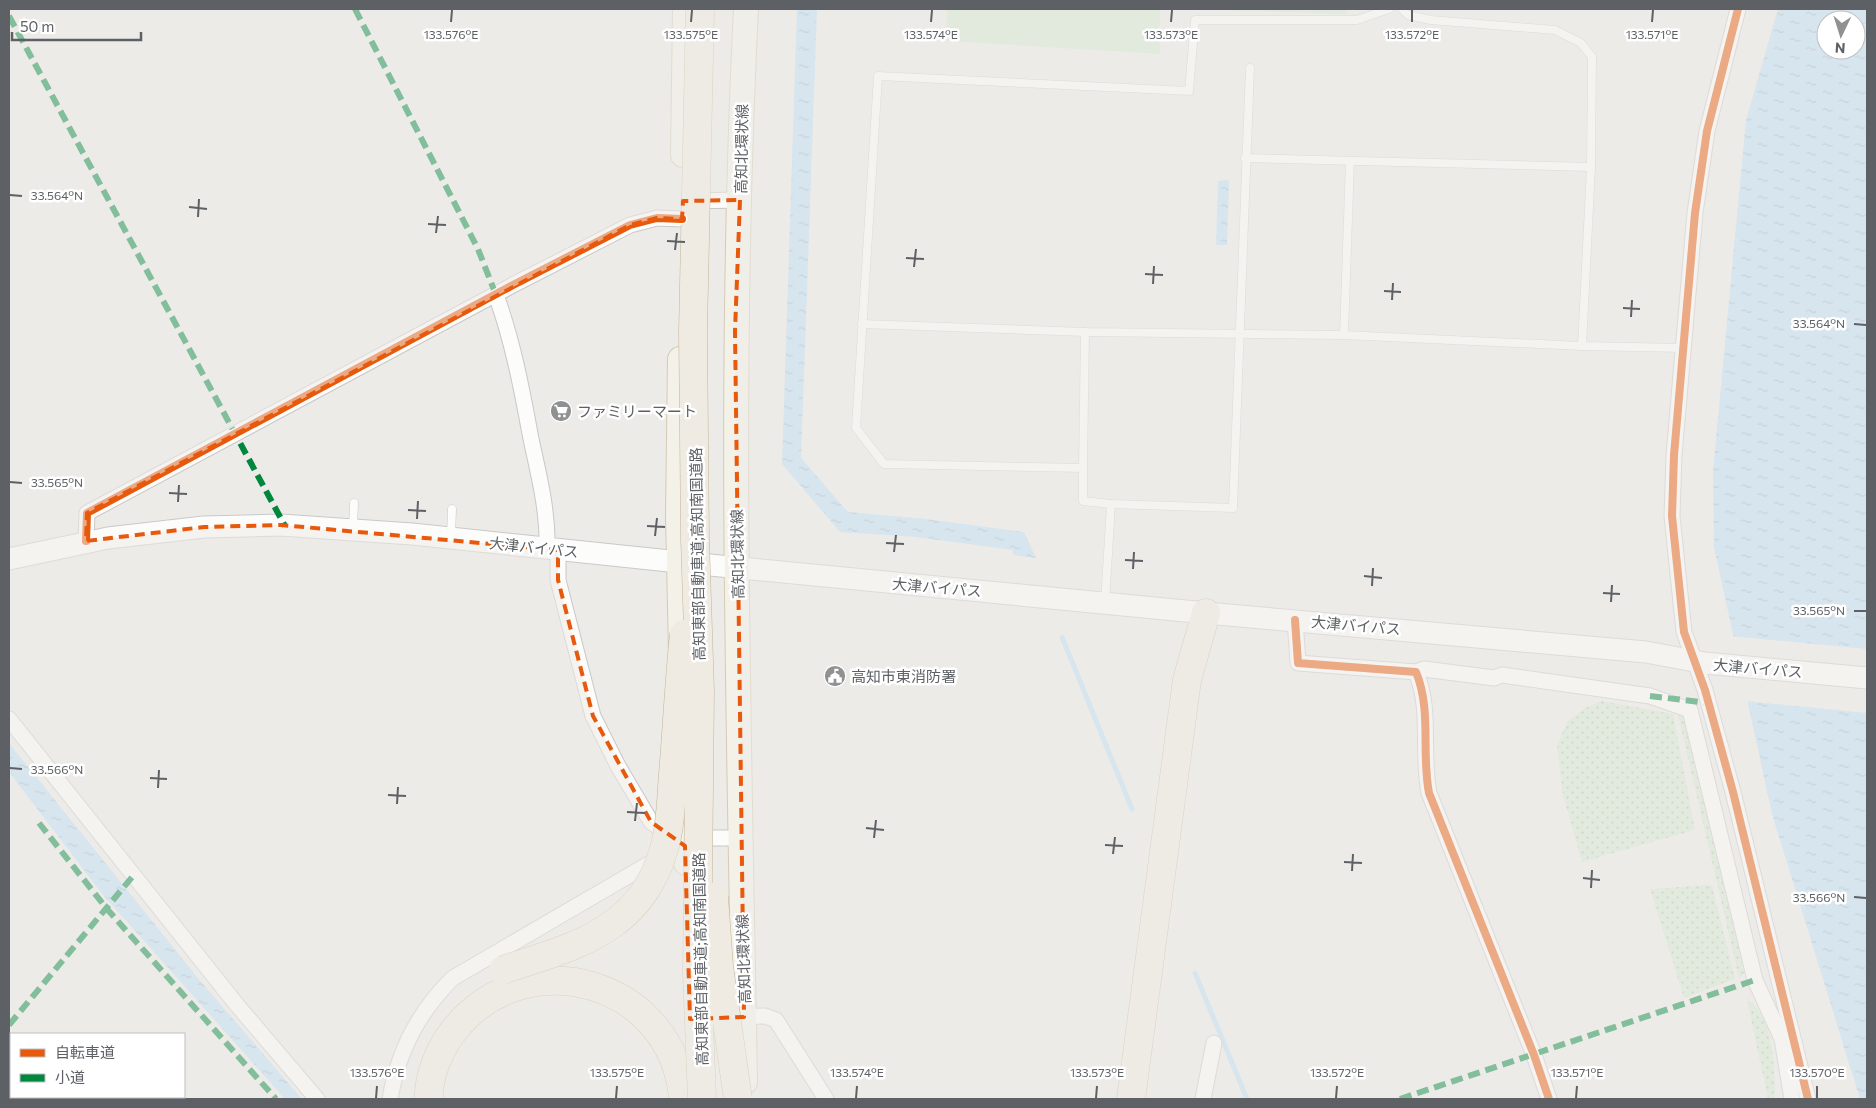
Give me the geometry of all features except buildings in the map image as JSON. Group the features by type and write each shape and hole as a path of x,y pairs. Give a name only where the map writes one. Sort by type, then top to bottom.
{"highway":[{"name":"高知東部自動車道;高知南国道路","path":"700,9 693,331 695,540 700,691 697,973 702,1099"},
{"path":"411,1099 411,1086 427,1037 441,1017 458,999 504,980 614,924 631,909 656,871 665,848 671,804 678,687 695,540"},
{"path":"1131,1099 1188,680 1206,613"},
{"path":"1148,1099 1204,681 1206,613"},
{"path":"700,691 719,966 738,1099"},
{"path":"429,1099 434,1068 445,1042 461,1022 504,980"},
{"path":"504,980 577,982 599,987 620,997 655,1028 668,1047 677,1070 683,1099"}],"main road":[{"path":"685,9 678,562 691,1099"},
{"name":"高知北環状線","path":"746,9 735,331 739,838 746,1099"},
{"name":"大津バイパス","path":"9,559 86,541 213,527 281,525 450,538 1206,613 1646,652 1699,662 1867,678"}],"street":[{"path":"1738,9 1707,131 1696,214 1682,348 1674,455 1672,516 1684,632 1699,662 1730,783 1787,1038 1808,1099"},
{"path":"86,541 87,513 630,225 682,210 740,200"},
{"path":"496,295 508,330 548,522 558,580 593,716 618,766 651,822 685,846"},
{"path":"1295,620 1298,663 1416,672 1424,669 1494,678 1502,675 1650,696 1690,710 1755,980 1787,1038 1792,1099"},
{"path":"1416,672 1425,700 1426,772 1429,792 1534,1055 1549,1099"},
{"path":"9,719 237,1005 317,1099"},
{"path":"390,1099 394,1078 409,1036 429,1003 453,978 662,856 710,838 739,838"},
{"path":"690,1019 765,1016 776,1020 826,1099"},
{"path":"1202,1099 1214,1043"}],"lane":[{"path":"1083,468 884,464 856,428 878,76 1188,91 1195,20 1356,20 1389,9"},
{"path":"1402,9 1408,15 1431,20 1555,30 1581,43 1592,57 1591,167 1582,346"},
{"path":"1085,332 1083,501 1111,504 1233,508 1245,158 1250,68"},
{"path":"1245,158 1591,167"},
{"path":"1344,336 1350,161"},
{"path":"862,324 1085,332 1344,336 1582,346 1682,348"},
{"path":"353,530 354,503"},
{"path":"1104,603 1111,504"},
{"path":"450,538 452,509"}],"highlighted area":[{"path":"740,200 735,331 744,1017 690,1019 685,846 651,822 593,716 558,580 558,550 281,525 204,527 86,541 87,513 630,225 657,218 682,219 683,201"}],"green space":[{"path":"947,9 1160,9 1160,54 946,41"},
{"path":"1183,9 1350,9 1345,14"},
{"path":"1602,701 1673,714 1695,830 1582,862 1563,796 1557,745 1567,722 1585,708"},
{"path":"1678,715 1684,715 1730,901 1744,973 1739,978"},
{"path":"1712,886 1735,979 1684,998 1650,889"},
{"path":"1747,1000 1756,1007 1763,1017 1768,1030 1773,1060 1775,1099 1768,1099"}],"water":[{"path":"797,9 817,9 801,458 848,512 926,519 1024,532 1036,558 1013,555 1013,550 916,537 840,532 782,464"},
{"path":"1778,9 1867,9 1867,1099 1860,1099 1772,814 1714,547 1713,471 1746,120"},
{"path":"1229,180 1227,245 1216,245 1218,181"},
{"path":"9,743 197,977 302,1099 285,1099 103,895 9,772"}],"pier":[{"path":"1730,636 1867,649 1867,713 1745,701"}],"waterway":[{"path":"1062,637 1132,809"},
{"path":"1195,973 1247,1099"}],"marked path":[{"path":"355,9 478,249 496,295"},
{"path":"9,16 285,526"},
{"path":"1650,696 1709,703"},
{"path":"39,823 107,909 276,1099"},
{"path":"9,1025 133,876"},
{"path":"1400,1099 1755,980"}],"cycle path":[{"path":"1738,9 1707,131 1695,213 1674,455 1672,516 1684,632 1705,690 1733,792 1808,1099"},
{"path":"86,541 87,513 511,286 630,225 657,218 682,219"},
{"path":"1295,620 1298,663 1416,672 1424,702 1429,793 1534,1055 1549,1099"}],"place":[{"name":"ファミリーマート","path":"561,411"},
{"name":"高知市東消防署","path":"835,676"}]}
